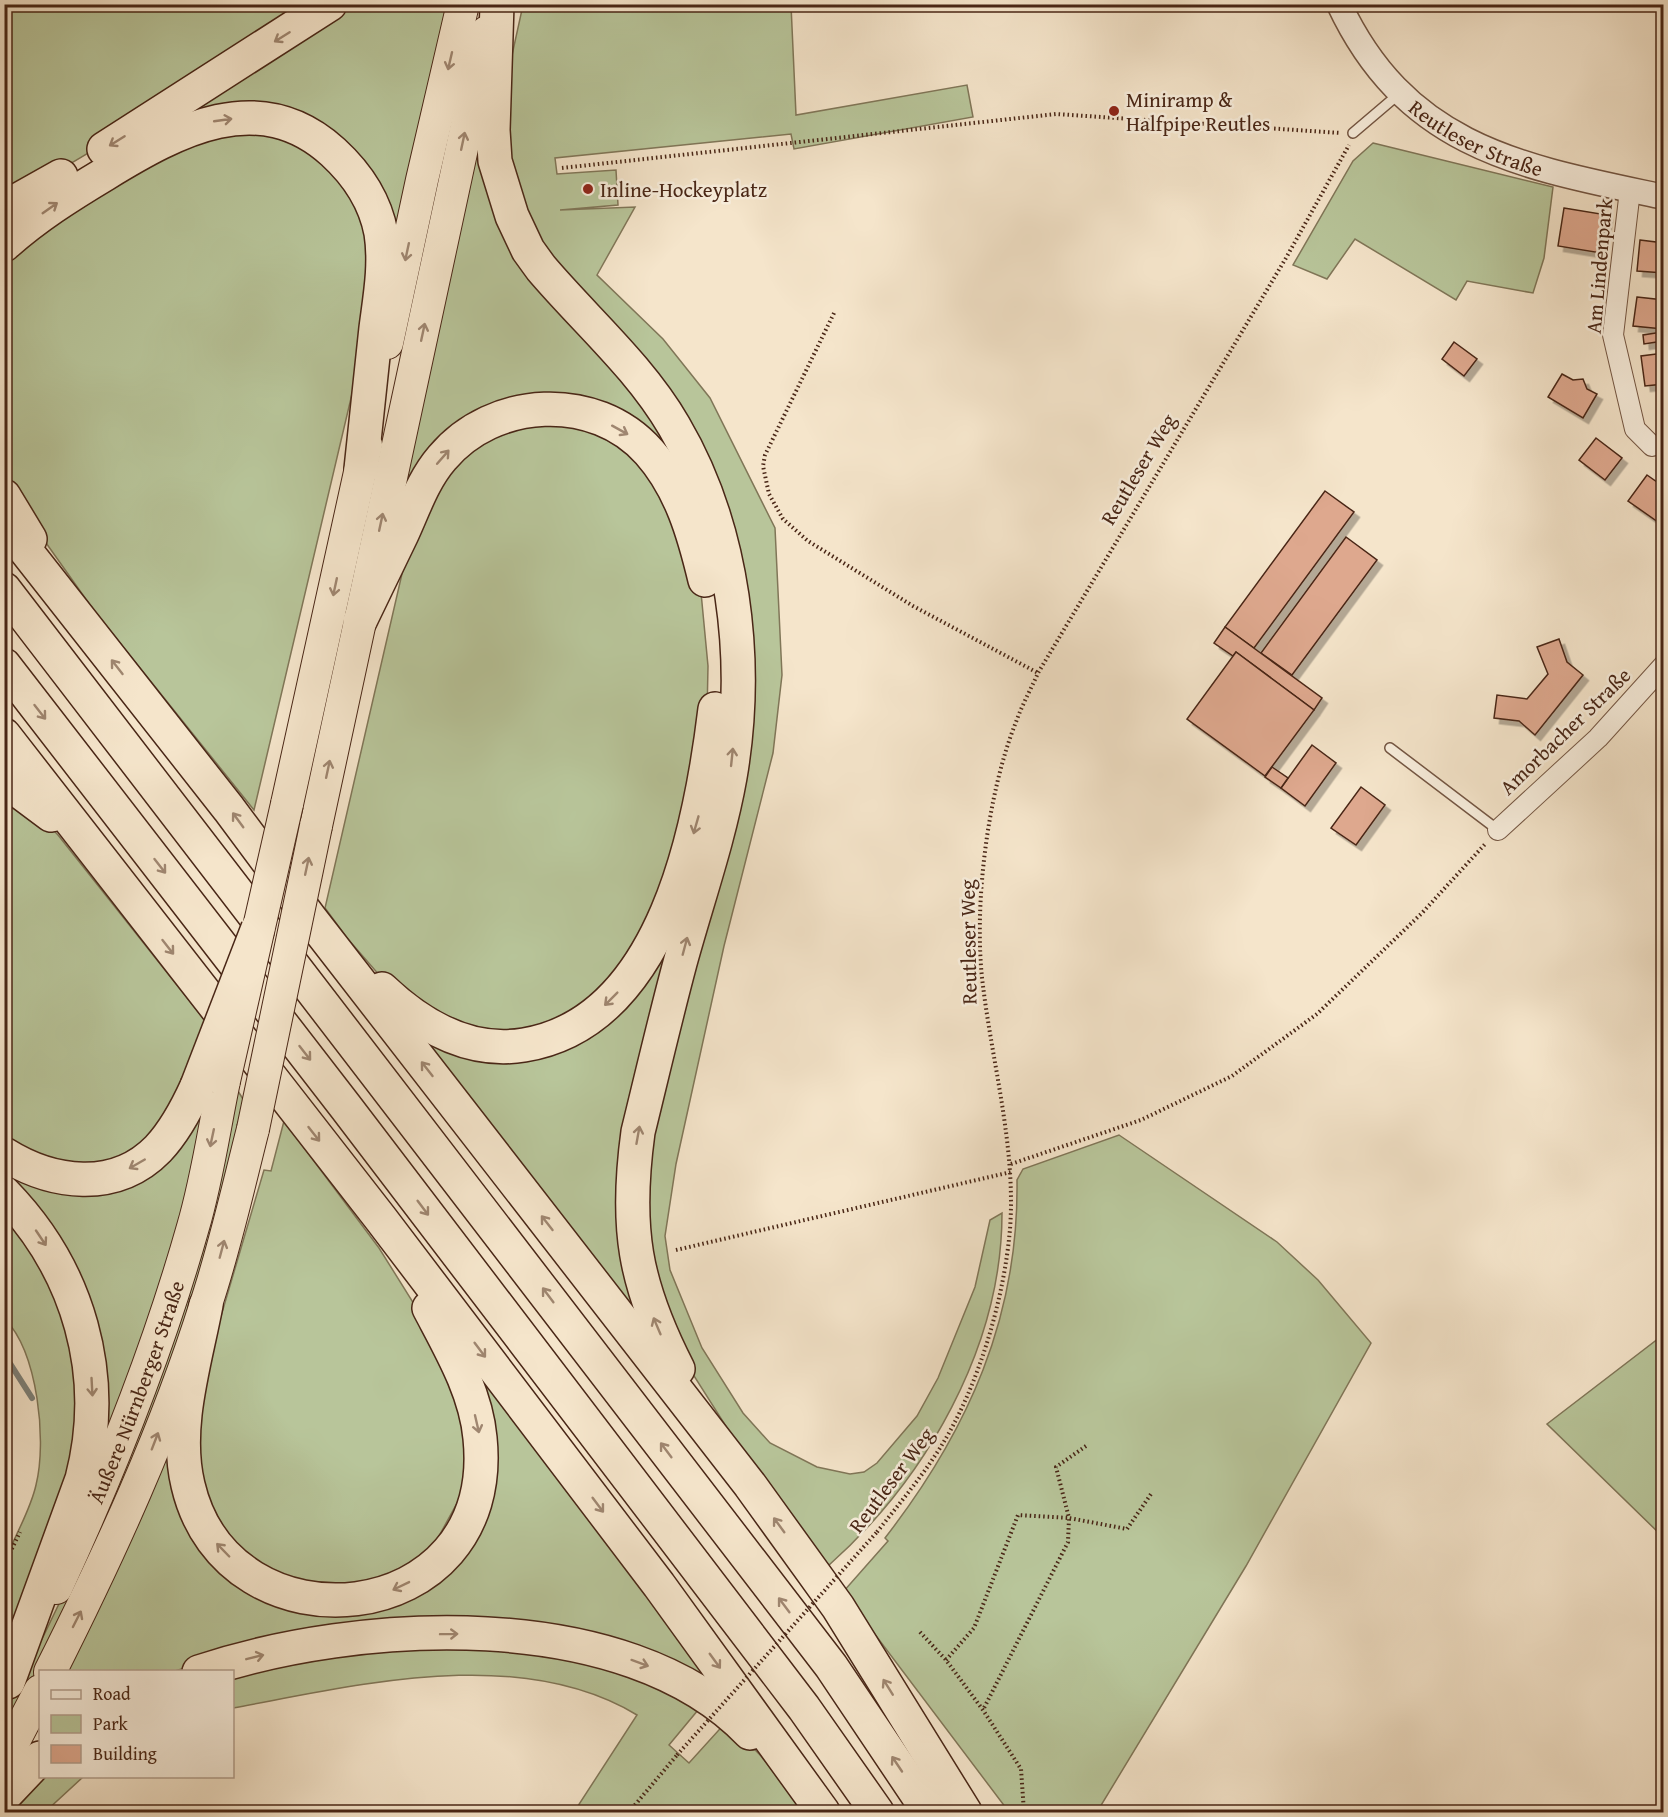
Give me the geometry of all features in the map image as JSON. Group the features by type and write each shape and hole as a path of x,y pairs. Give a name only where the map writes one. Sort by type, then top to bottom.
{"highway":[{"path":"4,208 35,192 330,4"},
{"path":"4,1154 30,1168 68,1179 95,1179 125,1171 149,1158 160,1148 187,1108 211,1083 258,928 287,804 422,180 463,4"},
{"path":"495,4 493,130 495,161 512,216 528,250 541,268 632,368 673,425 703,486 729,583 737,644 730,776 638,1131 631,1213 638,1269 661,1335 682,1377 750,1485"},
{"name":"Äußere Nürnberger Straße","path":"50,1670 114,1542 206,1305 253,1129 360,621 495,4"},
{"path":"4,245 36,218 83,187 152,146 195,127 239,118 269,119 313,137 352,171 368,196 381,233 382,273 361,469"},
{"path":"310,918 397,1003 440,1032 472,1043 516,1047 566,1032 600,1010 617,994 649,946 675,890 690,846 709,756 715,708 716,668 709,602 695,540 675,490 648,451 632,436 598,419 571,411 540,409 519,412 484,424 453,446 434,467 422,488 360,621"},
{"path":"4,496 89,632"},
{"path":"4,523 229,808 310,918 750,1485 838,1607 965,1812"},
{"path":"4,589 831,1666 929,1812"},
{"path":"4,665 345,1106 797,1698 877,1812"},
{"path":"4,735 381,1220 659,1585 823,1812"},
{"path":"4,780 50,814 120,885"},
{"name":"Äußere Nürnberger Straße","path":"6,1685 53,1596 104,1484 166,1316 194,1224 211,1083"},
{"path":"4,1192 49,1249 72,1293 86,1340 93,1400 89,1449 82,1479 6,1685"},
{"path":"206,1305 188,1400 183,1443 188,1486 210,1534 238,1564 256,1578 287,1593 307,1598 346,1601 363,1600 400,1587 421,1576 441,1559 458,1539 478,1493 480,1438 466,1385 453,1355 381,1220"},
{"path":"203,1670 275,1652 333,1642 407,1635 477,1634 540,1639 595,1649 643,1663 684,1683 726,1709 749,1732 816,1812"},
{"path":"4,1760 39,1693"},
{"path":"4,1796 39,1759"}],"street":[{"name":"Reutleser Straße","path":"1339,4 1361,45 1400,93 1426,117 1489,152 1537,169 1664,197"},
{"name":"Am Lindenpark","path":"1630,190 1613,334 1635,429 1652,446"},
{"name":"Amorbacher Straße","path":"1498,830 1599,738 1664,665"}],"lane":[{"path":"1353,134 1400,93"},
{"path":"1390,748 1498,830"}],"path":[{"path":"562,168 1056,114 1353,134"},
{"name":"Reutleser Weg","path":"630,1812 677,1755 877,1532 941,1446 974,1380 1004,1274 1010,1229 1011,1164 982,983 981,921 986,849 998,782 1015,724 1038,673 1286,258 1346,154 1353,134"},
{"path":"834,313 765,455 764,481 775,507 795,531 842,565 1038,673"},
{"path":"1011,1164 1141,1120 1232,1076 1317,1014 1422,913 1498,830"},
{"path":"676,1250 1011,1172"},
{"path":"983,1710 1068,1542 1069,1518 1056,1467 1086,1446"},
{"path":"946,1660 974,1628 1018,1515 1069,1518 1127,1529 1151,1494"},
{"path":"4,1565 20,1532"},
{"path":"920,1632 946,1660 983,1710 1021,1769 1024,1812"}],"green space":[{"path":"4,5 316,5 124,131 5,200"},
{"path":"340,5 449,5 389,293 387,220 260,111 24,206"},
{"path":"523,5 791,5 796,115 967,85 973,117 794,149 791,134 555,158 557,174 616,170 618,205 560,210 635,207 597,275 663,339 710,398 775,528 782,675 773,753 724,946 676,1164 665,1236 670,1270 702,1348 743,1413 770,1443 817,1467 850,1474 864,1472 877,1463 917,1416 938,1378 975,1287 990,1220 1002,1213 999,1263 989,1312 973,1361 952,1407 926,1451 897,1493 864,1531 828,1566 734,1439 682,1357 660,1306 642,1172 734,791 714,493 539,247 510,164 507,108 512,55"},
{"path":"495,68 490,137 493,174 501,212 521,250 544,283 630,375 657,412 676,444 708,524 727,613 729,686 722,773 636,1106 626,1175 626,1243 636,1289 656,1341 652,1346 410,1036 427,1035 480,1052 508,1055 535,1054 577,1037 619,1005 632,989 647,963 695,861 713,803 723,737 724,631 716,577 702,526 680,480 650,443 609,416 573,404 535,402 508,407 485,417 464,430 431,466 405,510 394,534"},
{"path":"257,127 310,145 368,212 372,309 254,810 95,612 39,533 5,479 4,258 172,144"},
{"path":"1373,143 1553,187 1544,258 1533,293 1467,281 1456,300 1355,239 1327,279 1293,265 1353,161"},
{"path":"532,418 607,431 656,473 700,582 708,666 707,715 686,831 628,968 554,1030 474,1037 387,984 347,938 325,908 410,539 459,455"},
{"path":"5,790 31,807 58,835 207,1023 162,1135 103,1171 5,1146"},
{"path":"213,1072 169,1274 78,1512 102,1367 5,1181 4,1164 98,1186"},
{"path":"238,1091 246,1104 224,1197 153,1420 48,1653 5,1735 5,1710 104,1510"},
{"path":"284,1121 379,1248 444,1352 473,1474 422,1567 336,1594 242,1559 193,1474 206,1367 264,1170 271,1171"},
{"path":"1119,1135 1277,1242 1318,1280 1371,1343 1246,1566 1097,1812 1009,1812 843,1592 888,1541 885,1538 915,1498 941,1456 964,1414 983,1370 998,1325 1009,1279 1015,1230 1017,1180 1023,1169"},
{"path":"5,1205 61,1284 83,1423 52,1538 5,1635 3,1588 5,1562 36,1485 39,1467 40,1422 32,1375 25,1353 16,1334 5,1319"},
{"path":"1663,1335 1663,1537 1547,1424"},
{"path":"457,1346 720,1686 604,1642 251,1648 178,1670 64,1670 170,1432 199,1530 336,1609 474,1524"},
{"path":"354,1647 564,1651 703,1704 669,1745 689,1763 727,1721 761,1756 804,1812 574,1812 637,1715 591,1693 542,1681 491,1676 438,1676 333,1689 234,1708 234,1672"},
{"path":"39,1777 82,1778 45,1812 5,1812 4,1809"}],"building":[{"path":"1564,208 1607,215 1601,253 1558,246"},
{"path":"1640,240 1664,243 1664,273 1637,271"},
{"path":"1637,297 1664,300 1663,329 1633,326"},
{"path":"1662,332 1663,341 1644,344 1643,335"},
{"path":"1454,342 1477,359 1464,376 1442,359"},
{"path":"1664,353 1664,384 1645,386 1641,356"},
{"path":"1562,374 1573,380 1583,379 1587,389 1597,394 1583,418 1548,397"},
{"path":"1596,438 1622,458 1605,480 1579,460"},
{"path":"1647,475 1664,487 1664,515 1658,522 1628,501"},
{"path":"1325,491 1354,512 1254,648 1225,627"},
{"path":"1346,537 1377,560 1292,675 1261,653"},
{"path":"1225,627 1322,698 1314,710 1236,652 1233,656 1214,643"},
{"path":"1559,639 1567,662 1583,675 1535,735 1519,721 1494,718 1497,695 1527,699 1548,674 1537,647"},
{"path":"1236,652 1314,710 1265,776 1187,719"},
{"path":"1312,745 1336,763 1305,806 1281,788"},
{"path":"1272,767 1288,778 1281,788 1265,777"},
{"path":"1361,787 1385,805 1356,845 1331,828"}],"waterway":[{"path":"4,1354 32,1398"}],"place":[{"name":"Miniramp & Halfpipe Reutles","path":"1114,111"},
{"name":"Inline-Hockeyplatz","path":"588,189"}]}
